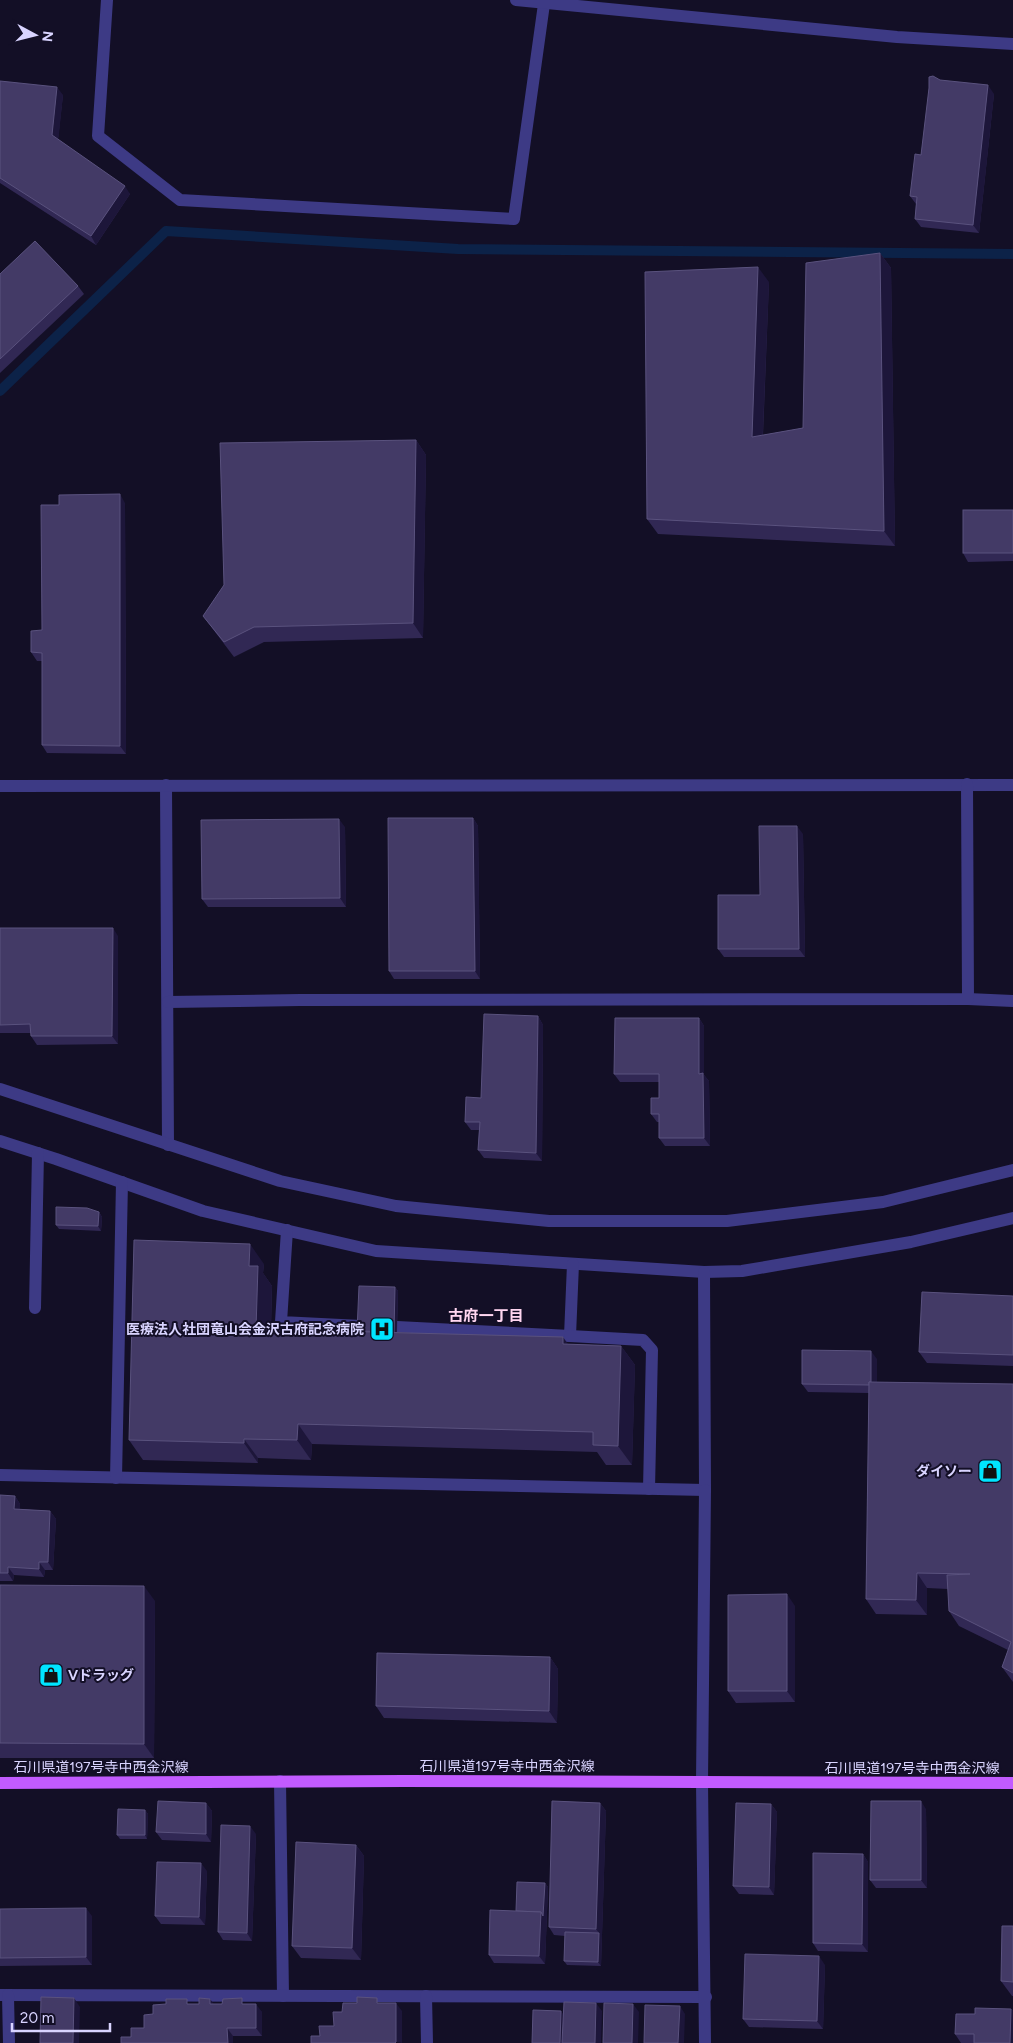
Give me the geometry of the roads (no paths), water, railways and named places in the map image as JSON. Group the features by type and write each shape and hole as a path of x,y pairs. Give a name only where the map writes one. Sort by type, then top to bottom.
{"main road":[{"name":"石川県道197号寺中西金沢線","path":"0,1783 1013,1783"}],"street":[{"path":"107,0 98,136 180,200 514,219 544,4"},
{"path":"516,0 898,37 1013,44"},
{"path":"967,784 968,999"},
{"path":"166,785 168,1145"},
{"path":"0,786 1013,785"},
{"path":"168,1002 300,1000 968,999 1013,1001"},
{"path":"0,1089 280,1181 396,1206 549,1221 727,1221 883,1202 1013,1170"},
{"path":"0,1141 203,1211 376,1251 704,1272 742,1271 911,1242 1013,1218"},
{"path":"35,1308 38,1153"},
{"path":"116,1478 122,1182"},
{"path":"287,1230 281,1322 361,1326"},
{"path":"570,1336 573,1264"},
{"path":"704,1272 705,1490 702,1782 706,1997 705,2043"},
{"path":"397,1327 643,1340 652,1350 649,1489"},
{"path":"0,1475 705,1490"},
{"path":"280,1782 283,1996"},
{"path":"9,2043 4,1995 706,1997"},
{"path":"426,1996 427,2043"}],"waterway":[{"path":"0,391 166,231 458,249 1013,254"}],"place":[{"name":"医療法人社団竜山会金沢古府記念病院","path":"382,1329"},
{"name":"ダイソー","path":"990,1471"},
{"name":"Vドラッグ","path":"51,1675"}],"district":[{"name":"古府一丁目","path":"486,1316"}]}
